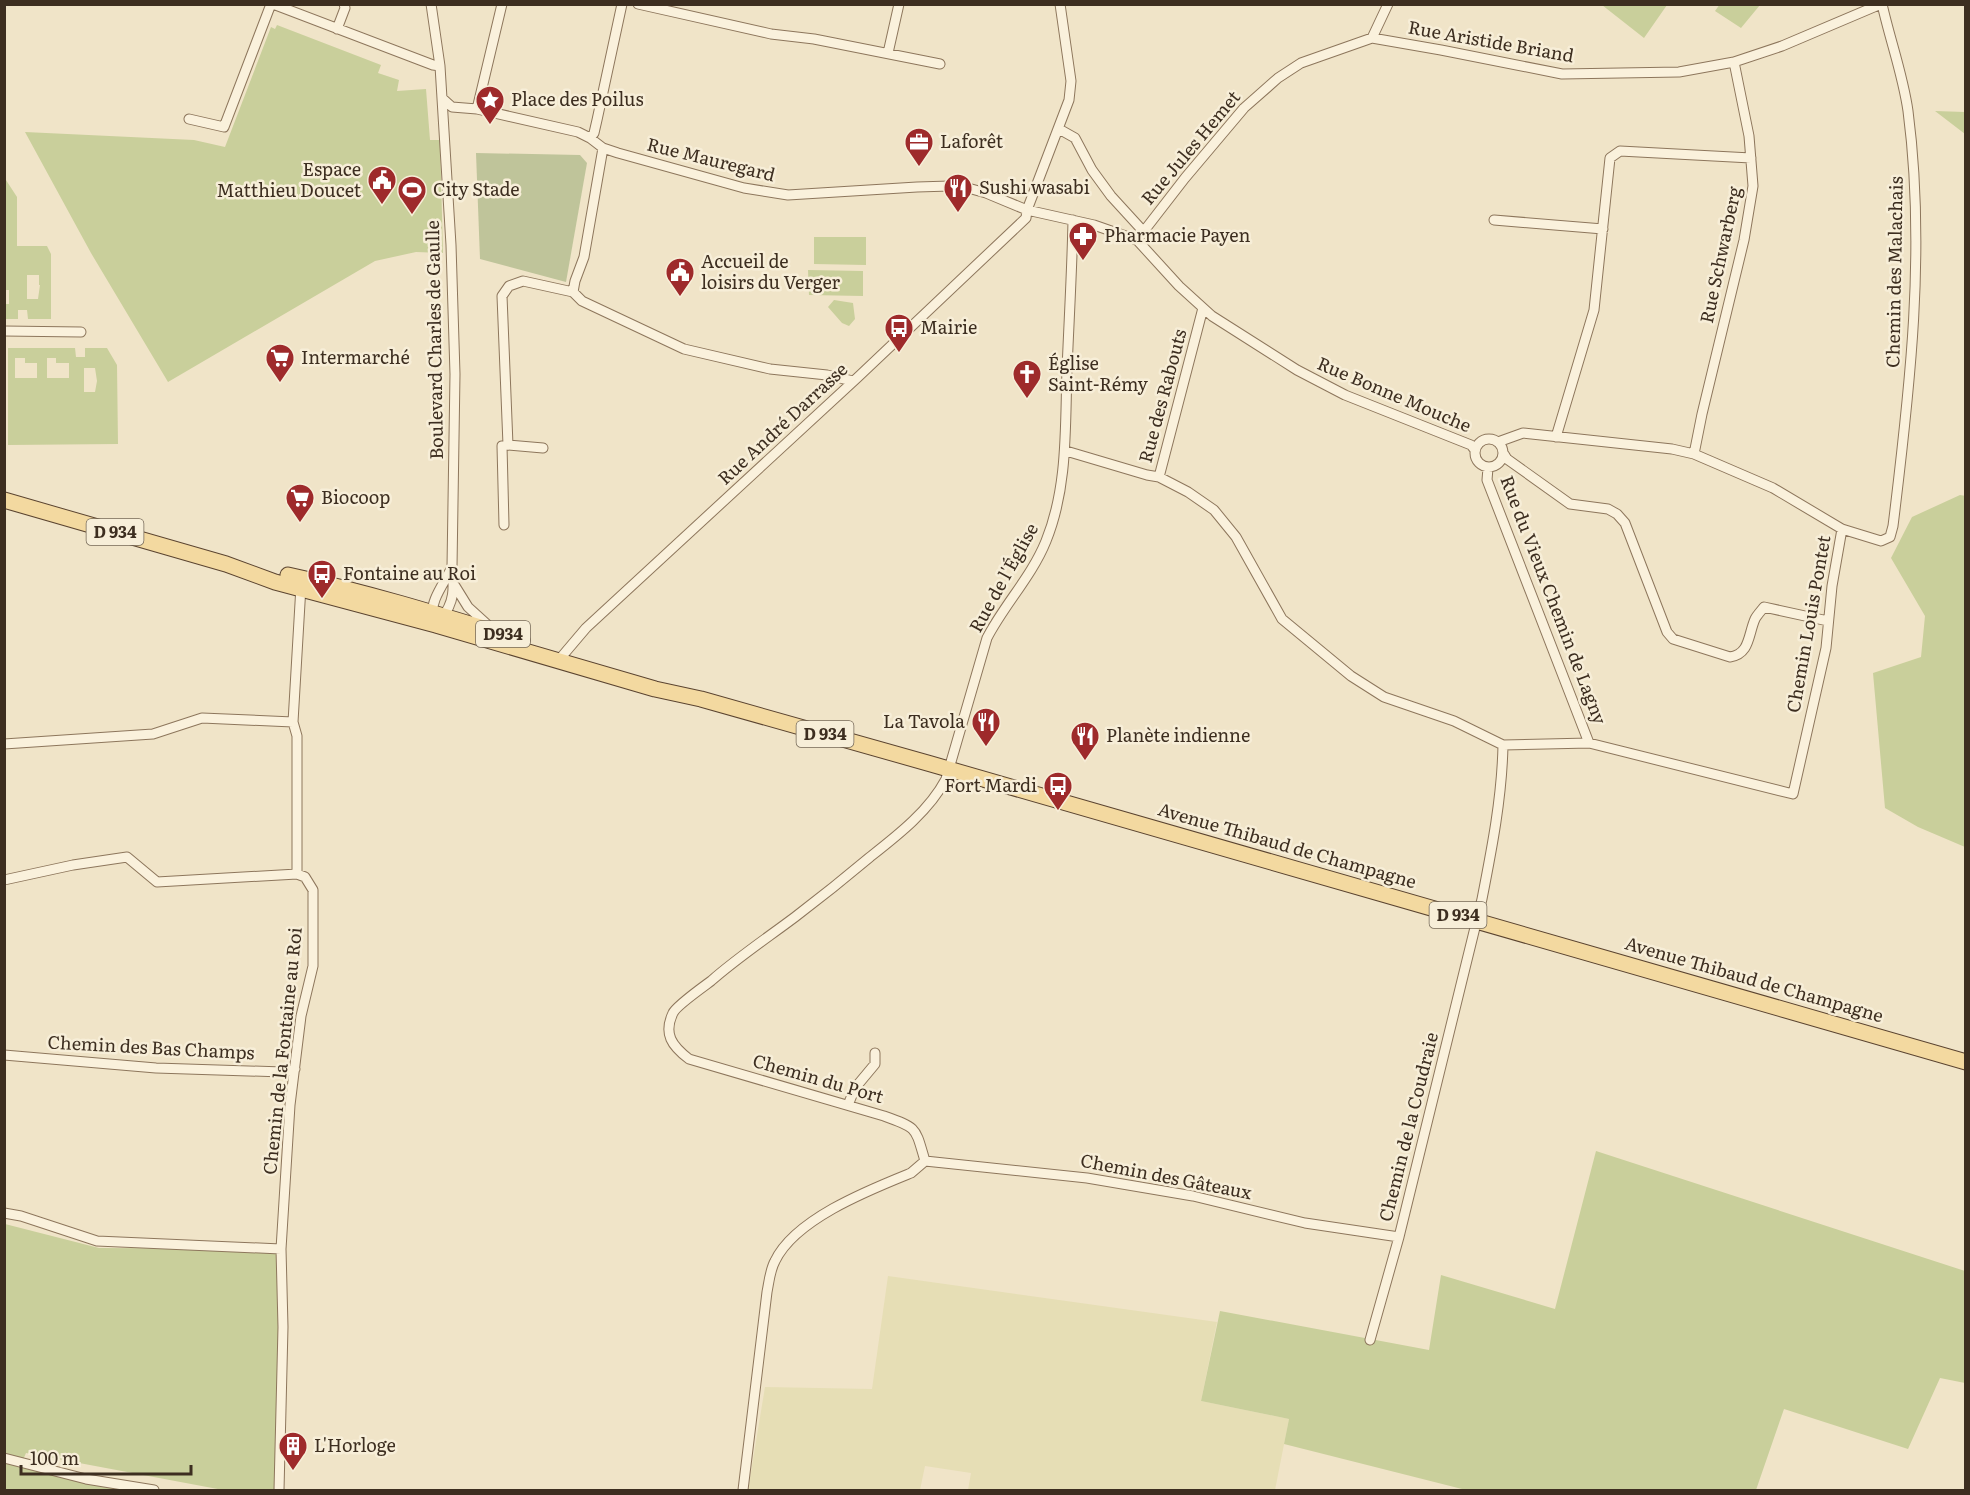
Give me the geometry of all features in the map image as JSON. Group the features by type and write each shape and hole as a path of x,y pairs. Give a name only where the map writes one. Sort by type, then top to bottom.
{"main road":[{"name":"Avenue Thibaud de Champagne","path":"4,500 226,564 276,582 302,583 494,631 562,657"},
{"name":"Avenue Thibaud de Champagne","path":"437,617 655,689 701,699 950,769 1965,1062"}],"street":[{"path":"189,119 224,127 272,4 440,66"},
{"path":"337,29 345,8 344,4"},
{"name":"Boulevard Charles de Gaulle","path":"431,4 440,66 450,234 455,374 452,567 454,594 450,607 437,617"},
{"path":"477,109 502,4"},
{"path":"590,138 597,120 622,4"},
{"path":"638,4 771,34 814,39 940,64"},
{"path":"888,53 899,4"},
{"name":"Rue André Darrasse","path":"562,657 586,628 1026,218 1069,100 1071,81 1060,4"},
{"path":"1372,39 1388,4"},
{"name":"Rue Aristide Briand","path":"1372,39 1562,74 1679,72 1734,62 1782,46 1882,4"},
{"name":"Chemin des Malachais","path":"1842,529 1875,540 1886,540 1890,537 1902,454 1914,323 1916,218 1914,173 1905,88 1882,4"},
{"name":"Rue Jules Hemet","path":"1140,236 1244,108 1278,78 1301,63 1372,39"},
{"name":"Rue Schwarberg","path":"1694,454 1744,240 1753,186 1752,158 1734,62"},
{"path":"442,98 452,107 477,109 578,132 603,148 584,257 573,292"},
{"path":"1059,129 1075,138 1092,170 1140,236"},
{"name":"Rue Mauregard","path":"603,148 759,191 795,195 954,186 986,193 1027,210"},
{"path":"1556,437 1594,310 1610,158 1620,151 1752,158"},
{"name":"Rue Bonne Mouche","path":"1027,210 1140,236 1179,286 1212,316 1249,341 1345,395 1471,446 1475,450"},
{"name":"Rue de l'Église","path":"950,769 987,638 1033,566 1046,543 1055,518 1066,452 1073,219"},
{"path":"1494,220 1603,229"},
{"path":"508,445 502,296 509,286 523,281 573,292 582,301 684,348 770,369 827,375 853,381"},
{"name":"Rue des Rabouts","path":"1203,308 1159,477 1188,492 1214,510 1236,537 1282,619 1342,670 1384,697 1454,721 1503,745"},
{"path":"4,331 81,332"},
{"path":"1498,442 1523,433 1672,449 1694,454 1773,488 1842,529"},
{"path":"1504,454 1500,463 1488,468 1479,464 1475,450 1485,439 1494,440 1501,445 1507,459 1570,504 1608,509 1617,514 1625,523 1667,632 1673,639 1730,657 1738,656 1745,650 1756,617 1764,607 1828,621"},
{"path":"504,525 502,446 543,448"},
{"path":"1066,452 1159,477"},
{"name":"Rue du Vieux Chemin de Lagny","path":"1488,468 1487,480 1589,743"},
{"name":"Chemin Louis Pontet","path":"1589,743 1793,795 1826,648 1842,529"},
{"name":"Boulevard Charles de Gaulle","path":"437,617 436,599 452,567"},
{"path":"4,880 73,865 128,857 158,882 297,874 297,736 293,722 302,583"},
{"name":"Boulevard Charles de Gaulle","path":"454,584 468,607 494,631"},
{"path":"4,744 153,734 202,718 293,722"},
{"path":"1476,921 1493,844 1503,774 1503,745 1589,743"},
{"name":"Chemin du Port","path":"925,1161 917,1132 906,1124 689,1059 670,1040 667,1032 673,1011 894,838 939,792 950,769"},
{"name":"Chemin de la Fontaine au Roi","path":"279,1491 283,1327 280,1249 290,1105 301,1016 312,966 314,922 313,890 305,877 297,874"},
{"name":"Chemin de la Coudraie","path":"1370,1340 1399,1236 1476,921"},
{"path":"848,1105 855,1088 875,1064 875,1053"},
{"name":"Chemin des Bas Champs","path":"4,1055 156,1068 283,1072 295,1069"},
{"path":"743,1491 767,1292 774,1261 789,1240 810,1221 911,1173 925,1161"},
{"name":"Chemin des Gâteaux","path":"925,1161 1087,1178 1193,1196 1305,1223 1399,1236"},
{"path":"4,1212 97,1241 280,1249"},
{"path":"4,1458 86,1479 154,1491"}],"shaded area":[{"path":"888,1276 1217,1322 1201,1401 1289,1419 1275,1490 968,1490 971,1473 925,1466 920,1490 748,1490 765,1387 872,1389"}],"green space":[{"path":"1720,4 1760,5 1741,28 1715,11"},
{"path":"1602,5 1667,5 1644,38"},
{"path":"277,25 381,65 378,73 399,80 397,91 426,89 430,140 440,140 443,253 416,252 375,261 168,382 91,253 25,132 194,140 225,147 271,27 275,29"},
{"path":"1935,111 1965,112 1965,134"},
{"path":"476,153 580,155 587,163 566,282 480,259"},
{"path":"4,177 17,197 17,246 47,246 51,254 51,319 28,319 27,310 18,310 18,319 5,319 5,304 9,304 9,290 4,290","holes":["27,275 39,275 38,299 27,299"]},
{"path":"814,237 866,237 866,265 814,264"},
{"path":"808,270 863,271 863,296 809,295"},
{"path":"834,300 853,303 855,319 849,326 842,323 828,307"},
{"path":"8,348 75,348 76,357 85,357 85,348 107,348 117,365 118,444 8,445","holes":["15,358 25,358 25,363 37,363 37,378 15,378","47,358 56,358 56,363 69,363 69,378 47,378","84,368 95,368 97,381 95,392 84,392"]},
{"path":"1960,495 1966,496 1965,847 1918,827 1885,808 1873,673 1921,657 1925,616 1891,558 1912,517"},
{"path":"1596,1151 1965,1271 1965,1383 1940,1378 1908,1449 1784,1409 1756,1490 1466,1490 1284,1444 1289,1419 1201,1401 1220,1311 1429,1350 1441,1275 1555,1309"},
{"path":"5,1224 99,1248 281,1249 279,1490 223,1490 26,1453 23,1460 118,1484 112,1490 5,1490"}],"place":[{"name":"Place des Poilus","path":"490,126"},
{"name":"Laforêt","path":"919,168"},
{"name":"Espace Matthieu Doucet","path":"382,206"},
{"name":"Sushi wasabi","path":"958,214"},
{"name":"City Stade","path":"412,216"},
{"name":"Pharmacie Payen","path":"1083,262"},
{"name":"Accueil de loisirs du Verger","path":"680,298"},
{"name":"Mairie","path":"899,354"},
{"name":"Intermarché","path":"280,384"},
{"name":"Église Saint-Rémy","path":"1027,400"},
{"name":"Biocoop","path":"300,524"},
{"name":"Fontaine au Roi","path":"322,600"},
{"name":"La Tavola","path":"986,748"},
{"name":"Planète indienne","path":"1085,762"},
{"name":"Fort Mardi","path":"1058,812"},
{"name":"L'Horloge","path":"293,1472"}]}
